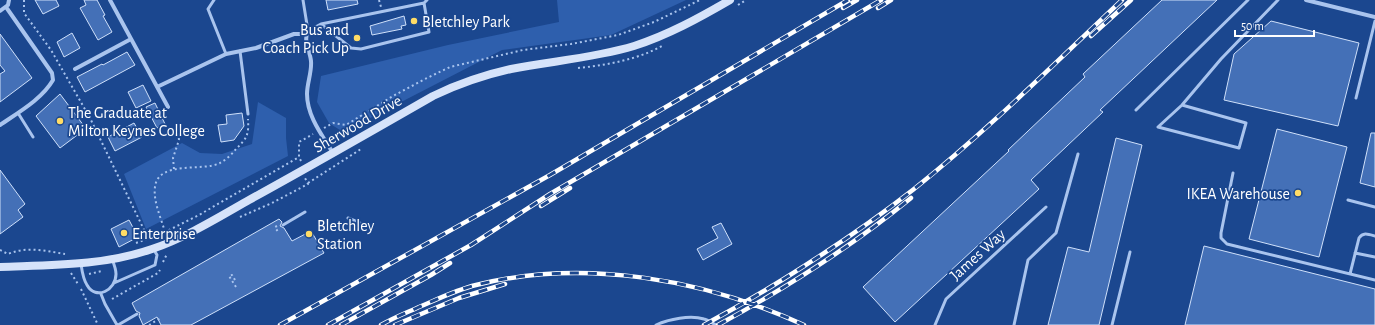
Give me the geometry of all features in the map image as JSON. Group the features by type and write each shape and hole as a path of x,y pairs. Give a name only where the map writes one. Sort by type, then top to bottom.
{"street":[{"path":"0,11 8,5 10,0"},
{"path":"110,0 168,107"},
{"path":"1306,0 1375,17"},
{"name":"Sherwood Drive","path":"0,267 81,263 112,259 153,249 196,229 433,96 455,86 486,75 512,69 598,55 634,46 674,31 731,4"},
{"path":"0,125 47,90 53,80 52,73 6,7"},
{"path":"157,87 226,54 256,48 294,34 307,32 306,38 311,61 311,73 307,93 308,106 313,120 333,153"},
{"path":"75,69 131,40"}],"lane":[{"path":"214,0 208,10 226,54"},
{"path":"303,0 307,32 321,24 424,3 427,0"},
{"path":"1136,110 1248,0"},
{"path":"1182,105 1246,123 1239,148 1158,127 1182,105 1221,59 1278,0"},
{"path":"321,24 350,48 361,49 429,32 424,3"},
{"path":"1356,98 1375,21"},
{"path":"240,50 248,114"},
{"path":"18,113 33,137"},
{"path":"1014,325 1028,260 1056,233 1078,154"},
{"path":"1233,173 1221,233 1221,238 1227,244 1375,280"},
{"path":"1348,200 1375,207"},
{"name":"James Way","path":"935,325 946,298 1046,207"},
{"path":"283,225 305,212"},
{"path":"348,218 360,223"},
{"path":"1350,274 1359,238 1361,235 1366,233 1375,236"},
{"path":"114,283 155,265 157,255 153,249"},
{"path":"1112,325 1130,252"},
{"path":"1355,253 1375,258"},
{"path":"81,263 87,286 92,292 101,294 109,290 114,283 116,274 112,259"},
{"path":"101,294 117,325 138,314"},
{"path":"656,325 662,322 690,317 705,319 716,325"}],"path":[{"path":"24,0 24,13 51,50 90,118 153,249"},
{"path":"379,0 380,7"},
{"path":"731,4 746,0"},
{"path":"575,69 611,64 636,58 665,45"},
{"path":"165,232 156,200 155,186 159,177 167,171 174,169 206,167 220,164 229,157 249,133 248,114"},
{"path":"174,169 173,158 179,140 178,128"},
{"path":"308,184 362,148"},
{"path":"134,244 165,232 199,215 299,157"},
{"path":"0,250 8,254 32,249 68,255"},
{"path":"70,272 80,286 98,325"},
{"path":"235,280 232,274 229,276 236,287"},
{"path":"149,325 162,318"}],"shaded area":[{"path":"557,0 686,0 611,35 502,50 343,132 329,123 317,102 321,76 448,45 559,22"},
{"path":"258,102 286,118 288,156 146,229 124,174 182,143 200,153 222,154 252,144"}],"building":[{"path":"35,0 56,0 59,6 43,14"},
{"path":"84,0 97,0 105,15 103,16 112,32 98,40 80,8 86,5"},
{"path":"326,0 357,0 358,4 328,10"},
{"path":"1162,0 1217,0 1100,110 1103,112 1031,180 1039,189 895,322 863,287 1009,151 1008,150 1085,77 1083,74"},
{"path":"404,16 406,25 401,26 402,29 372,35 370,26"},
{"path":"1271,21 1359,43 1338,126 1224,100 1234,54"},
{"path":"72,33 80,48 64,57 57,42"},
{"path":"0,34 32,78 0,102 0,74 5,71 0,65"},
{"path":"127,52 135,65 85,92 77,77"},
{"path":"143,85 151,101 136,108 128,92"},
{"name":"The Graduate at Milton Keynes College","path":"60,94 84,126 80,133 60,148 36,116"},
{"path":"155,103 165,124 157,128 146,107"},
{"path":"242,113 244,126 234,140 221,142 218,125 227,124 226,115"},
{"path":"134,123 142,137 115,151 108,137"},
{"name":"IKEA Warehouse","path":"1277,129 1347,147 1319,257 1249,239"},
{"path":"1371,133 1375,133 1375,187 1360,183"},
{"path":"1116,138 1142,145 1099,325 1048,325 1068,247 1089,252"},
{"path":"0,170 25,204 18,210 23,217 0,234"},
{"path":"279,219 282,222 280,226 284,228 292,241 311,231 324,253 191,325 161,325 157,317 143,325 139,316 140,313 136,311 132,303"},
{"name":"Enterprise","path":"129,220 138,237 119,247 111,229"},
{"path":"721,223 732,244 703,260 697,249 718,238 712,227"},
{"path":"1204,246 1375,289 1375,325 1185,325"}],"railway":[{"path":"280,325 550,175 848,0"},
{"path":"843,8 857,0"},
{"path":"328,325 471,245 550,194 881,0"},
{"path":"878,8 891,0"},
{"path":"704,325 816,259 866,225 914,189 994,121 1122,0"},
{"path":"1091,36 1131,0"},
{"path":"541,206 570,188"},
{"path":"718,325 818,266 911,198"},
{"path":"341,325 450,263"},
{"path":"381,325 440,298 469,287 517,277 559,273 601,274 643,278 685,285 766,309 804,325"},
{"path":"395,325 459,298 505,284"}],"place":[{"name":"Bletchley Park","path":"414,21"},
{"name":"Bus and Coach Pick Up","path":"357,38"},
{"name":"The Graduate at Milton Keynes College","path":"60,121"},
{"name":"IKEA Warehouse","path":"1298,193"},
{"name":"Enterprise","path":"124,233"},
{"name":"Bletchley Station","path":"309,234"}]}
